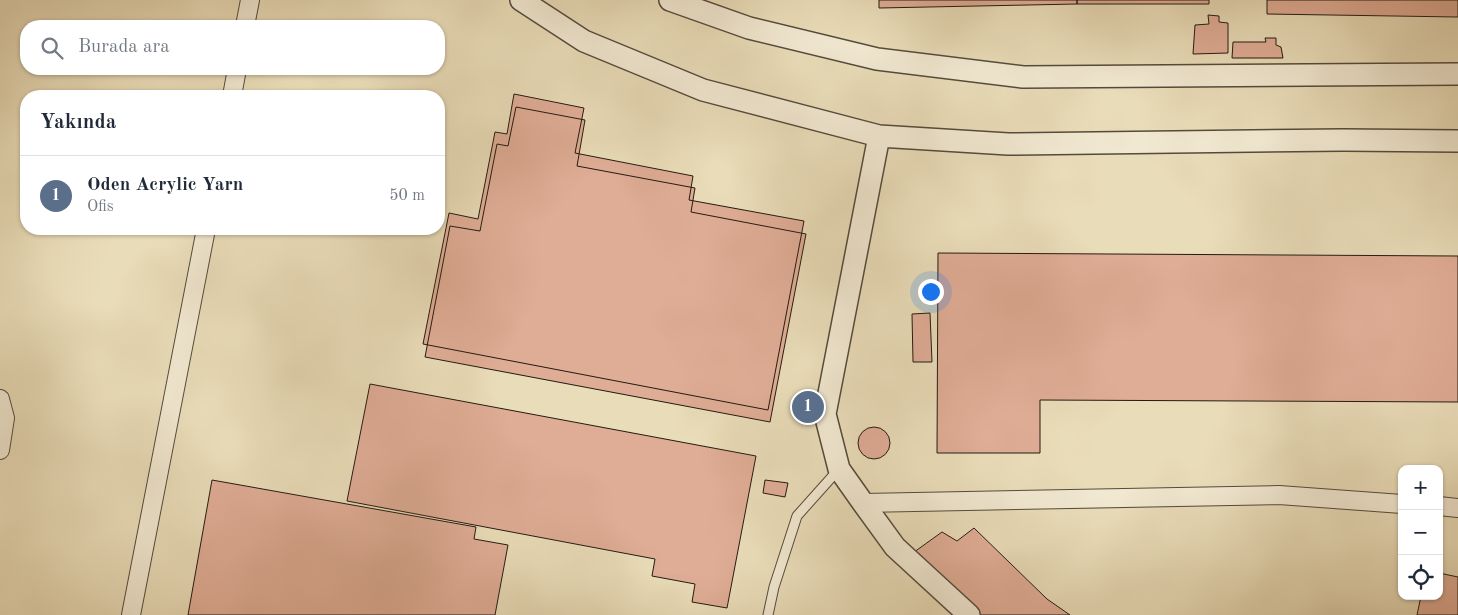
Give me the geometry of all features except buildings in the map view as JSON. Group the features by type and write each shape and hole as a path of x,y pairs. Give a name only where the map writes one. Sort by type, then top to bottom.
{"street":[{"path":"246,20 250,0"},
{"path":"521,0 584,41 703,90 879,136 1008,144 1343,140 1458,141"},
{"path":"670,0 749,28 877,59 1023,77 1458,74"},
{"path":"233,90 236,75"},
{"path":"879,136 825,414 839,469 863,503 895,546 969,615"},
{"path":"131,615 205,235"},
{"path":"0,399 5,418 0,450"},
{"path":"863,503 1279,495 1398,504"},
{"path":"1443,506 1458,508"}],"lane":[{"path":"768,615 774,587 796,516 839,469"}],"place":[{"name":"Oden Acrylic Yarn","path":"808,407"}]}
